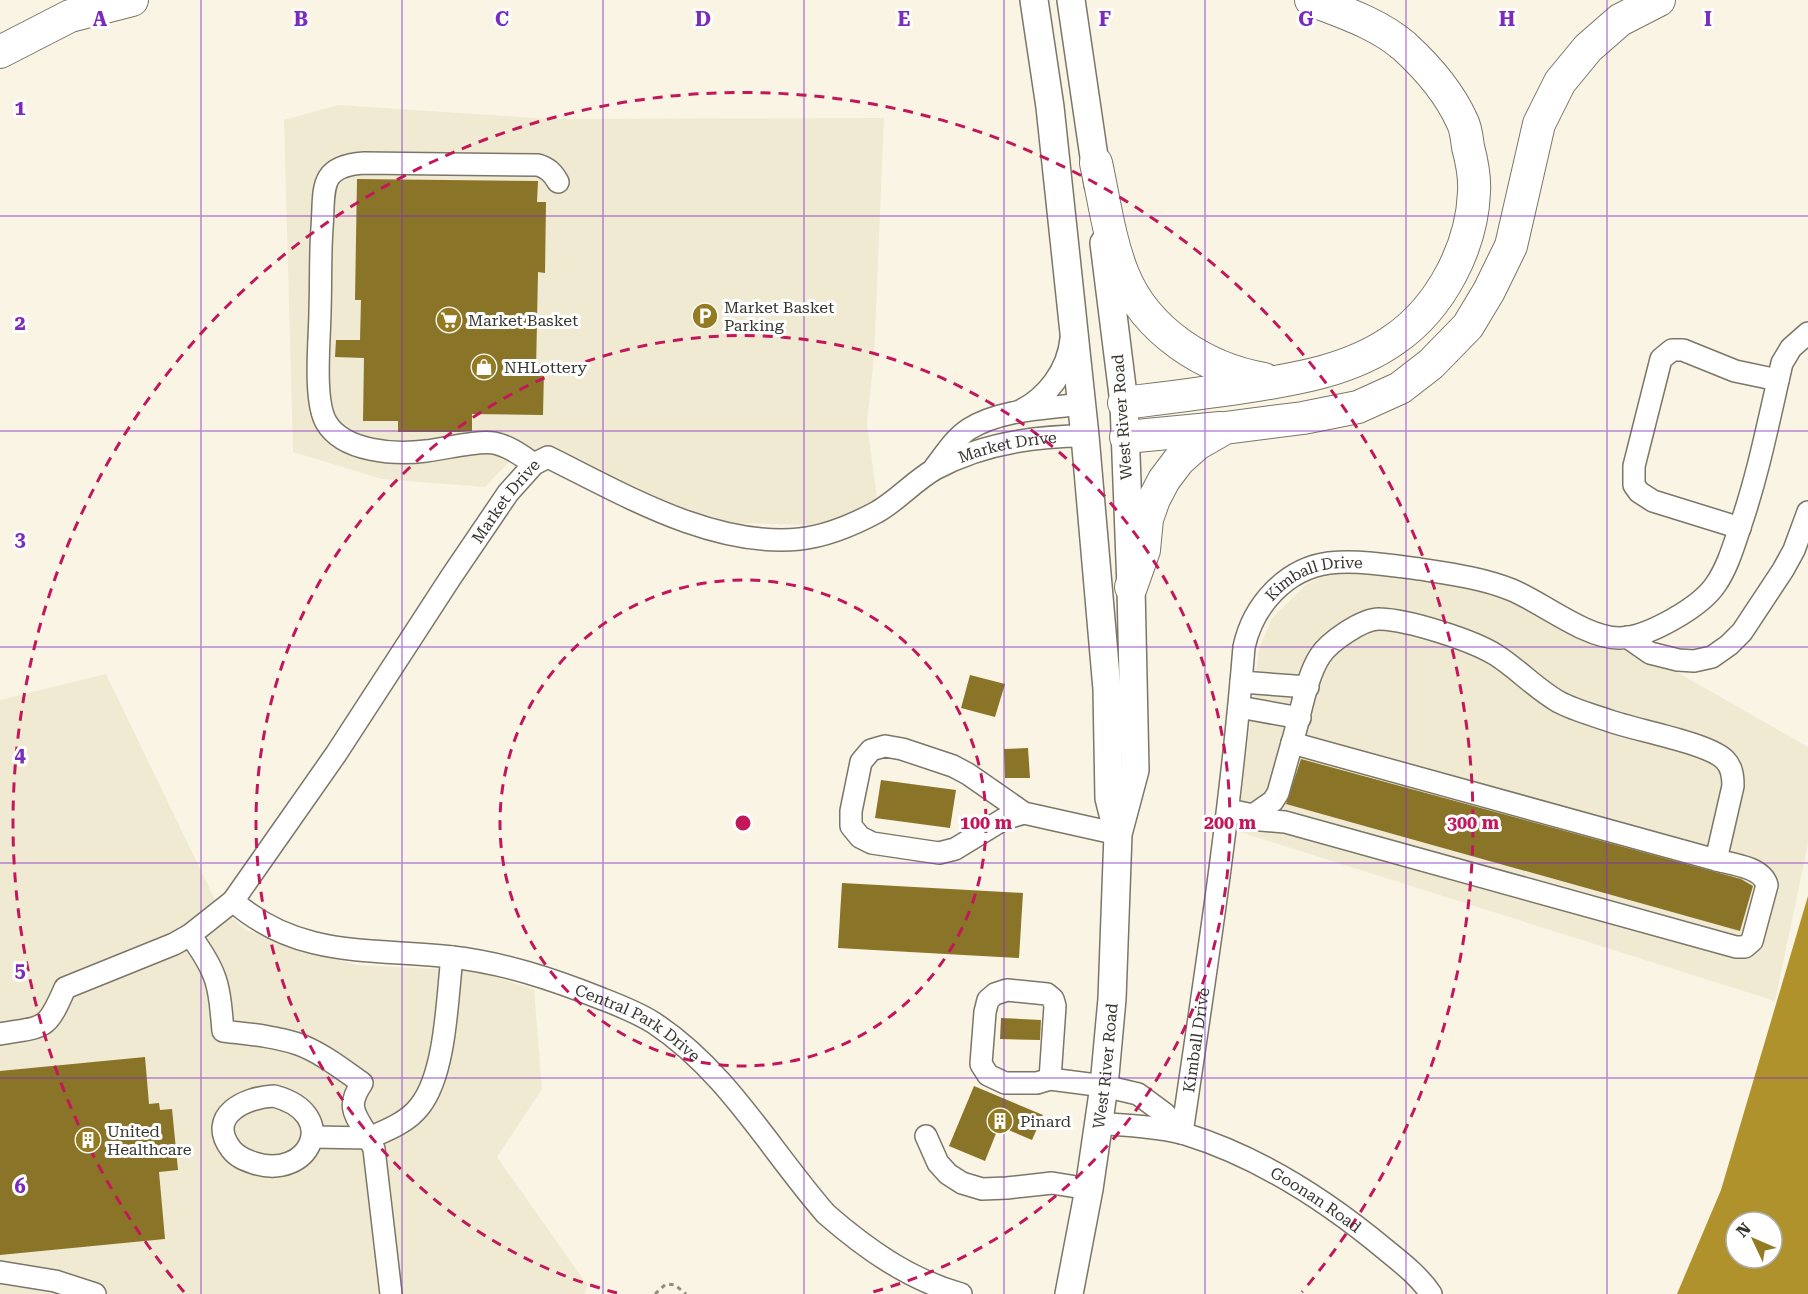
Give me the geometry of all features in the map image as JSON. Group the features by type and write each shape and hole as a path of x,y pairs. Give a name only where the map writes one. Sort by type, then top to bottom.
{"highway":[{"path":"0,52 70,15 132,0"},
{"path":"1124,403 1279,382 1352,363 1396,339 1414,323 1431,305 1457,262 1472,215 1474,191 1473,167 1463,122 1440,83 1403,45 1360,19 1311,0"},
{"path":"1126,437 1303,418 1358,407 1400,388 1431,364 1468,326 1489,291 1511,246 1539,124 1560,82 1588,48 1620,20 1659,0"},
{"path":"1096,163 1123,274 1134,297 1153,320 1169,336 1205,360 1226,370 1279,382"},
{"path":"1131,587 1144,550 1147,519 1164,480 1179,460 1197,444 1225,428"}],"main road":[{"name":"West River Road","path":"1034,0 1050,107 1085,436 1107,689 1109,798 1118,834"},
{"name":"West River Road","path":"1069,1294 1089,1189 1104,1086 1112,999 1118,834 1134,770 1131,587 1124,403 1096,163 1071,0"},
{"path":"1081,404 1124,403"},
{"path":"1085,436 1126,437"}],"street":[{"path":"534,464 495,443 396,453 356,445 343,440 333,431 326,422 321,408 319,381 322,234 329,176 337,168 350,164 538,165 547,168 558,182"},
{"name":"Market Drive","path":"1015,414 1036,401 1060,374 1070,346 1072,327"},
{"path":"1627,637 1649,630 1692,608 1716,584 1750,498 1782,363 1791,348 1808,333"},
{"path":"1740,528 1653,501 1639,492 1634,485 1634,465 1661,359 1672,350 1683,350 1735,371 1778,380"},
{"name":"Market Drive","path":"0,1034 42,1027 56,1010 65,988 155,953 190,935 233,901 343,744 508,493 534,464 548,457 632,498 685,520 742,536 780,540 820,535 862,520 896,500 933,470 958,438 968,430 993,419 1081,404"},
{"name":"Market Drive","path":"933,470 972,453 1009,443 1049,437 1085,436"},
{"name":"Kimball Drive","path":"1182,1133 1212,936 1228,810 1244,646 1247,633 1260,607 1274,591 1297,575 1328,563 1376,563 1478,579 1512,590 1590,630 1617,638 1627,637 1650,653 1678,660 1694,661 1712,657 1742,632 1794,550 1808,512"},
{"path":"1253,815 1273,801 1278,793 1311,675 1321,655 1356,627 1366,621 1379,618 1473,643 1509,664 1559,702 1611,722 1699,746 1724,759 1733,776 1733,786 1716,860"},
{"path":"1241,682 1308,687"},
{"path":"1239,707 1300,718"},
{"path":"1228,810 1253,815 1261,820 1285,822 1736,947 1745,947 1752,941 1767,885 1766,879 1759,872 1292,743"},
{"path":"1024,813 1004,819 955,849 939,853 872,843 860,837 851,826 851,811 861,762 871,750 885,746 902,749 953,766 1024,813 1118,834"},
{"name":"Central Park Drive","path":"233,901 278,931 308,942 336,948 452,957 512,968 553,980 630,1010 653,1022 696,1057 719,1080 826,1214 845,1231 891,1263 919,1278 961,1294"},
{"path":"190,935 207,958 219,987 223,1031 276,1038 297,1044 333,1062 362,1083 352,1102 354,1112 374,1149 391,1294"},
{"path":"313,1137 369,1138 392,1128 411,1116 429,1093 439,1058 452,957"},
{"path":"1007,990 1047,994 1053,999 1055,1006 1050,1079 1037,1083 1005,1083 988,1075 981,1064 985,1012 988,1000 995,994 1007,990"},
{"name":"Goonan Road","path":"1050,1079 1104,1086 1138,1094 1165,1114 1182,1133"},
{"name":"Goonan Road","path":"1099,1123 1182,1133 1251,1160 1289,1180 1365,1232 1403,1264 1431,1294"},
{"path":"926,1136 938,1163 948,1174 962,1183 982,1189 1052,1183 1089,1189"},
{"path":"0,1272 55,1281 94,1294"}],"path":[{"path":"655,1294 666,1284 675,1285 686,1294"}],"shaded area":[{"path":"338,105 550,119 884,118 874,357 867,424 877,498 845,517 810,525 730,523 623,487 522,448 485,487 382,479 293,452 284,120"},
{"path":"1339,569 1484,587 1617,638 1808,747 1808,844 1775,1001 1237,831 1259,649 1272,618 1307,584"},
{"path":"106,674 217,904 246,930 356,965 474,971 534,989 542,1089 497,1157 588,1286 584,1294 0,1294 0,700"},
{"path":"1808,896 1808,1294 1677,1294 1721,1190"}],"building":[{"name":"Market Basket","path":"357,179 538,181 537,202 546,202 545,273 538,272 536,371 544,371 543,415 472,414 472,431 459,432 398,432 398,421 363,421 364,358 335,357 336,340 360,340 361,300 355,300"},
{"path":"970,675 1005,684 995,717 961,708"},
{"path":"1028,748 1030,778 1005,778 1004,749"},
{"path":"1301,759 1741,879 1753,886 1740,931 1286,804"},
{"path":"881,780 956,790 950,828 875,818"},
{"path":"842,883 1023,893 1019,958 838,948"},
{"path":"1001,1018 1041,1020 1040,1040 1000,1039"},
{"name":"United Healthcare","path":"145,1057 149,1104 159,1103 160,1110 172,1109 178,1170 159,1172 165,1239 0,1255 0,1071"},
{"name":"Pinard","path":"974,1086 1043,1115 1032,1140 999,1126 985,1161 949,1146"}],"place":[{"name":"Market Basket Parking","path":"705,316"},
{"name":"Market Basket","path":"449,320"},
{"name":"NHLottery","path":"484,367"},
{"name":"Pinard","path":"1000,1121"},
{"name":"United Healthcare","path":"88,1140"}]}
